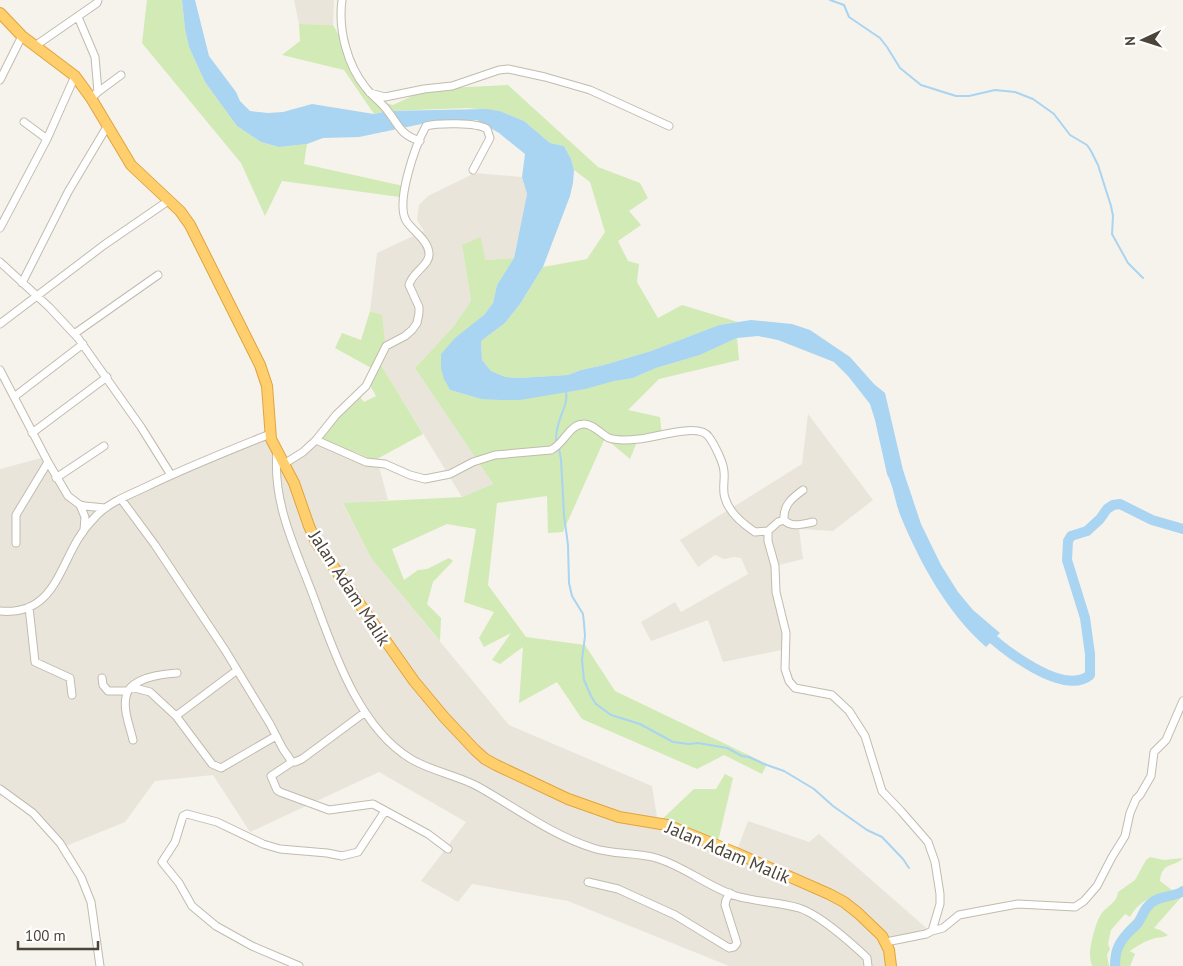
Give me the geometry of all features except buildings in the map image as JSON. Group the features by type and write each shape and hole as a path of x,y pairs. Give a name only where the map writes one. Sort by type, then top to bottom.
{"highway":[{"name":"Jalan Adam Malik","path":"0,13 22,36 75,76 95,95 108,125 131,165 180,211 197,238 260,365 267,386 271,439 300,498 311,533 324,555 414,681 444,717 485,759 568,799 619,816 667,825 829,894 858,913 882,936 886,942 892,964"}],"street":[{"path":"35,46 78,17 97,3 98,0"},
{"path":"342,0 345,46 357,74 370,93 388,111 403,133 410,138 420,141"},
{"path":"78,17 95,57 95,95"},
{"path":"0,80 22,36"},
{"path":"370,93 385,97 424,89 452,86 499,70 508,69 590,90 609,97 668,126"},
{"path":"95,95 121,75"},
{"path":"0,228 47,139 75,76"},
{"path":"24,122 47,139"},
{"path":"284,464 303,452 316,440 336,416 366,386 384,348 412,330 417,323 419,306 409,285 412,276 429,258 430,252 427,245 408,223 404,213 404,204 408,172 425,127 428,125 470,124 487,129 490,134 488,141 473,170"},
{"path":"22,284 68,192 108,125"},
{"path":"0,324 104,245 168,201"},
{"path":"0,262 37,296 83,344 141,427 171,475"},
{"path":"74,334 158,275"},
{"path":"14,397 83,344"},
{"path":"0,370 32,434 68,496 80,505 105,508"},
{"path":"32,434 107,377"},
{"path":"316,440 366,462 385,464 424,479 450,474 495,454 551,450 556,448 580,424 587,424 607,437 632,440 700,431 710,439 723,467 724,493 729,507 741,521 755,532 768,531 778,522 784,520"},
{"path":"0,611 15,611 29,607 47,594 56,584 77,540 105,508 171,475 270,434"},
{"path":"56,478 104,446"},
{"path":"277,451 276,478 287,530 329,641 364,714 384,736 410,758 478,787 571,839 606,851 656,858 730,893 806,911 864,955 868,966"},
{"path":"16,543 16,515 48,462"},
{"path":"784,520 786,505 803,490"},
{"path":"121,499 186,592 292,762"},
{"path":"80,505 85,517 84,530"},
{"path":"784,520 791,525 813,522"},
{"path":"768,531 768,541 774,563 776,592 786,634 787,676 795,688 832,695 849,710 865,736 882,791 928,842 935,862 940,894 938,914 932,931"},
{"path":"29,607 36,662 70,678 72,695"},
{"path":"176,716 236,671"},
{"path":"133,740 125,701 126,695 130,689 146,678 177,673"},
{"path":"102,678 103,685 108,691 130,689 150,692"},
{"path":"146,678 150,692 176,716 212,764 218,768 276,736"},
{"path":"886,942 926,934 943,928 959,915 971,912 1018,904 1075,907 1084,901 1097,886 1112,857 1126,836 1130,813 1136,799 1144,790 1151,776 1154,752 1166,740 1183,701"},
{"path":"364,714 302,758 292,762 271,776 277,790 324,810 371,804 428,834 448,849"},
{"path":"0,789 33,813 60,843 81,877 91,902 100,966"},
{"path":"300,966 252,946 216,926 192,906 162,862 175,842 184,815 187,814 218,822 269,847 342,856 358,852 385,811"},
{"path":"588,882 618,889 666,911 697,927 729,948 734,947 737,943 725,906 730,893"}],"shaded area":[{"path":"294,0 334,0 333,25 299,24"},
{"path":"475,173 522,177 527,194 514,258 485,260 462,245 471,301 453,327 415,368 493,484 462,497 378,360 382,315 370,311 377,253 424,231 417,220 419,205 428,196"},
{"path":"808,414 873,500 833,531 799,529 803,559 775,566 786,649 723,662 708,620 651,641 641,622 675,602 681,612 748,574 741,558 734,557 724,559 715,555 698,567 680,540 802,464"},
{"path":"271,434 285,463 317,437 337,448 377,459 388,500 343,504 371,558 509,725 652,786 658,823 736,853 748,821 809,842 819,834 932,933 888,942 892,966 729,966 568,901 472,884 458,902 421,881 466,822 379,772 250,832 213,775 155,781 125,822 66,846 54,830 7,790 0,797 0,469 45,457 79,507 91,511 104,512 122,500"}],"green space":[{"path":"147,0 182,0 189,47 205,82 237,126 261,142 279,147 307,144 304,164 408,187 407,198 282,181 265,216 241,163 142,43"},
{"path":"299,24 333,25 375,100 393,105 427,89 508,85 598,167 640,183 648,198 629,211 641,225 618,241 628,261 639,264 637,282 658,318 682,305 738,322 719,325 651,351 568,375 519,378 504,377 491,371 482,360 481,341 505,323 520,304 543,267 587,259 605,232 590,182 574,170 564,146 550,143 524,121 500,111 467,108 388,111 374,114 344,70 282,55 300,41"},
{"path":"481,237 485,260 514,258 497,285 493,303 484,315 441,354 443,373 450,390 481,399 633,378 656,368 700,355 737,338 739,360 659,379 628,410 660,417 662,436 638,439 630,459 605,438 563,532 548,533 547,496 497,503 488,585 526,637 585,645 615,691 767,764 762,774 724,755 697,769 582,719 557,682 519,703 523,647 500,664 492,660 511,633 484,647 479,638 494,612 464,602 476,529 447,524 392,549 404,580 418,570 427,569 449,558 453,561 433,582 427,604 441,618 440,641 371,558 343,503 462,497 493,484 415,368 453,327 471,301 462,245"},
{"path":"370,311 382,315 385,343 378,360 423,434 377,459 337,448 317,437 357,393 364,402 376,396 368,382 373,369 335,348 342,333 361,340"},
{"path":"725,774 733,778 717,846 658,823 694,789 716,789"},
{"path":"1150,857 1164,860 1183,858 1163,870 1161,875 1160,881 1172,890 1165,895 1143,902 1130,917 1125,914 1111,930 1108,944 1110,949 1107,955 1109,966 1092,966 1090,956 1091,945 1100,916 1114,901 1118,892 1135,880 1146,860"},
{"path":"1183,891 1183,895 1154,928 1168,935 1142,943 1130,951 1135,954 1130,966 1120,966 1118,942 1129,924 1146,909 1166,897"}],"water":[{"path":"182,0 195,0 209,56 236,92 240,101 250,111 283,112 312,104 374,114 388,111 486,109 500,111 524,121 550,143 564,146 574,170 570,196 543,267 520,304 505,323 481,341 482,360 491,371 505,377 519,378 568,375 651,351 719,325 751,320 792,324 810,330 850,357 874,384 885,393 903,470 921,524 941,565 958,592 973,610 1000,633 986,647 959,619 936,587 917,552 899,512 887,474 870,404 848,376 834,362 778,340 758,336 737,338 700,355 656,368 633,378 585,389 520,400 481,399 450,390 441,368 441,354 455,338 484,315 493,303 497,285 514,258 527,194 522,177 525,154 499,133 477,120 431,122 359,137 323,138 307,144 279,147 261,142 237,126 205,82 189,47"}],"waterway":[{"path":"830,0 844,5 849,17 880,38 900,68 921,85 956,96 969,96 995,90 1015,92 1033,99 1054,114 1070,135 1087,145 1091,151 1098,165 1111,206 1113,216 1112,234 1128,263 1143,278"},
{"path":"556,442 556,434 565,403 566,391"},
{"path":"559,449 568,545 569,583 572,596 583,614 585,636 582,660 584,680 596,704 611,715 640,724 673,742 698,743 727,748 742,756 784,771 814,789 833,806 867,830 882,837 909,868"},
{"path":"983,630 1004,648 1034,668 1050,675 1065,680 1078,680 1090,675 1090,654 1085,618 1067,560 1068,541 1071,536 1087,531 1100,519 1107,509 1113,505 1120,504 1152,520 1183,529"},
{"path":"1115,966 1116,952 1119,945 1138,923 1148,905 1158,899 1183,891"}]}
